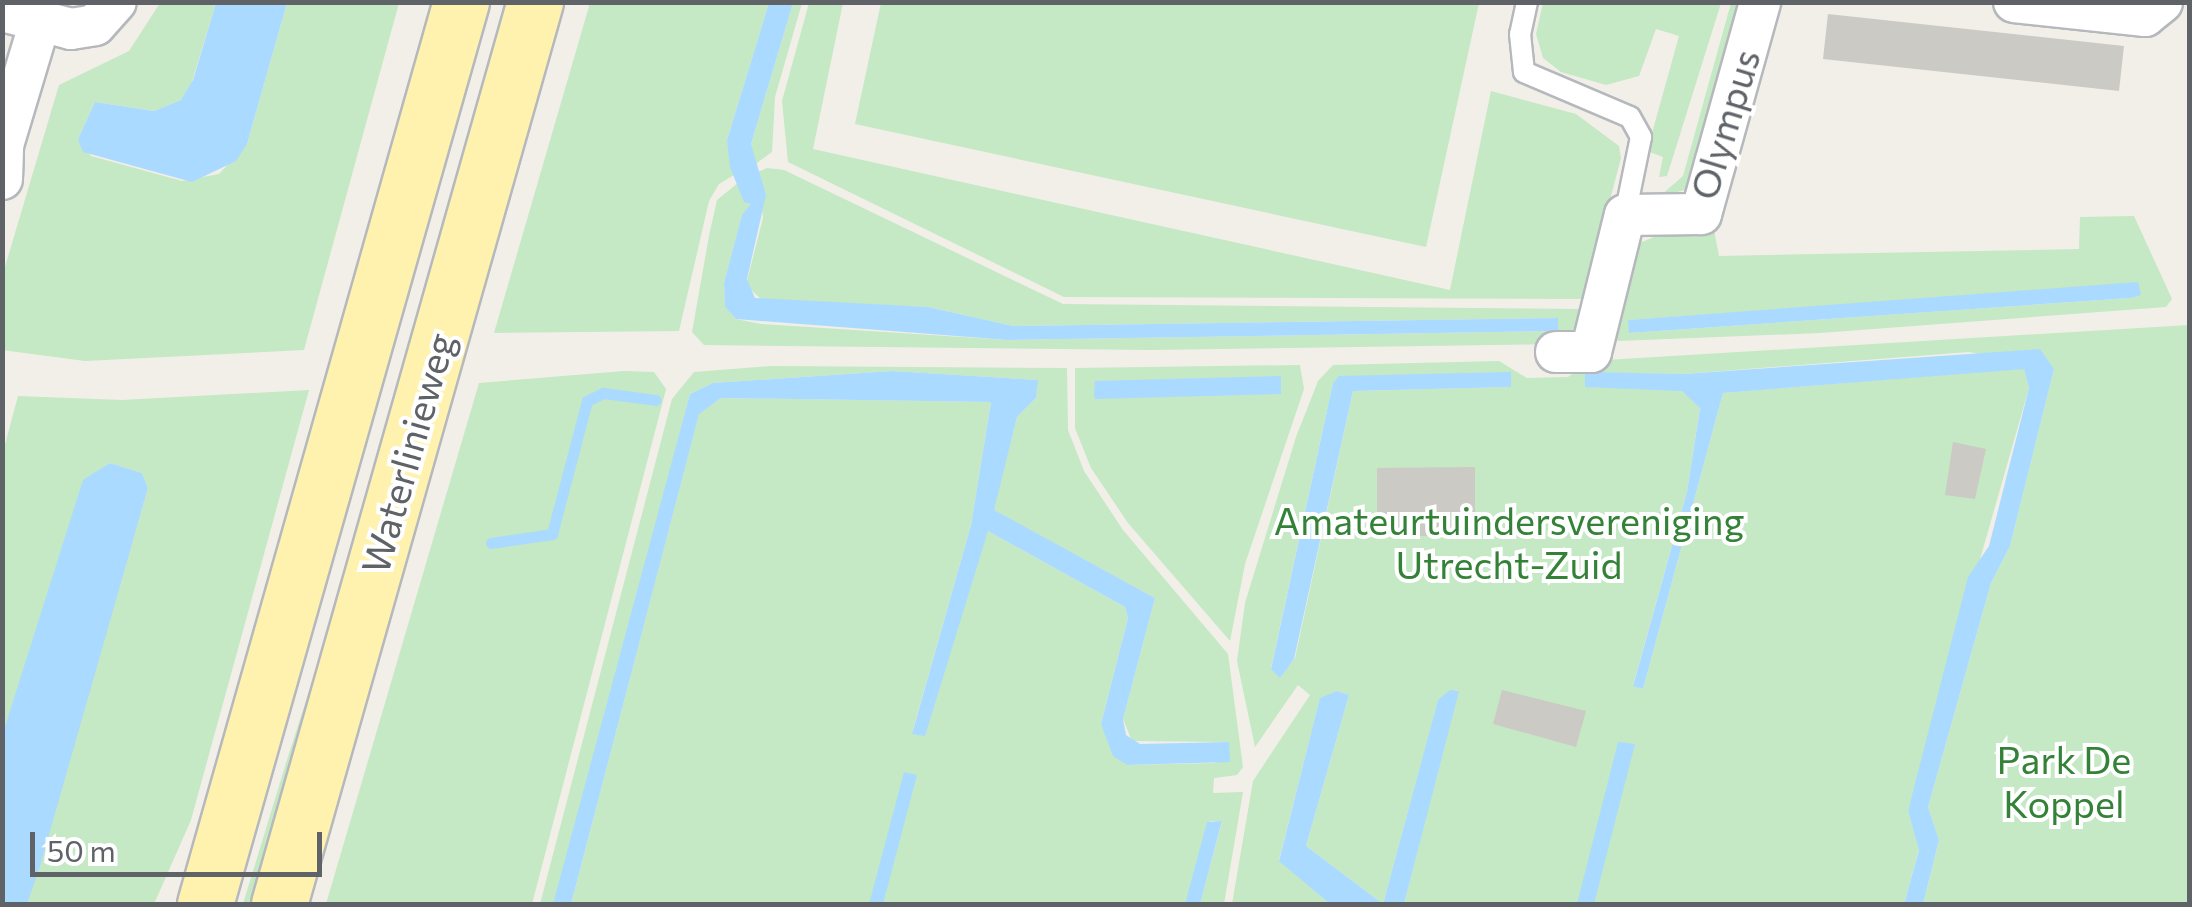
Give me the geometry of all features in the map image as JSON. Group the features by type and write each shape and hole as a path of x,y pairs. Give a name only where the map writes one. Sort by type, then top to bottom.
{"main road":[{"name":"Waterlinieweg","path":"206,904 461,2"},
{"name":"Waterlinieweg","path":"279,904 535,2"}],"street":[{"path":"3,174 3,145 22,17 95,26 116,2"},
{"name":"Olympus","path":"1624,216 1701,214 1760,2"},
{"path":"2014,2 2146,16 2159,7"},
{"path":"1574,352 1624,216"}],"lane":[{"path":"1527,2 1520,34 1524,72 1630,116 1641,137 1624,216"}],"green space":[{"path":"881,2 1479,3 1426,247 855,124"},
{"path":"160,3 216,3 190,88 181,100 154,111 95,102 78,139 91,156 182,181 219,174 247,144 287,3 399,3 304,350 85,361 2,350 2,277 59,85 129,51"},
{"path":"590,3 769,3 727,140 734,175 719,184 709,201 679,331 494,333"},
{"path":"793,3 802,3 775,97 772,152 754,165 751,144"},
{"path":"809,3 843,3 813,149 1450,290 1491,91 1576,114 1619,146 1621,158 1584,299 1064,297 788,162 782,101"},
{"path":"1543,3 1721,3 1667,176 1659,177 1663,157 1647,151 1679,36 1656,29 1639,76 1606,85 1561,72 1543,58 1536,34"},
{"path":"1731,3 1745,3 1688,189 1659,197 1683,176"},
{"path":"767,168 784,170 1063,304 1582,309 1570,337 1558,344 1150,350 704,345 692,332 709,236 717,200 738,183 751,204 742,216 724,283 725,307 736,319 761,324 1008,340 1557,331 1557,318 1013,326 928,307 762,300 746,285 763,218 758,172"},
{"path":"2134,216 2172,299 2166,307 1820,333 1618,341 1612,333 1637,244 1654,237 1714,230 1719,256 2079,249 2080,217","holes":["2098,288 2130,298 1629,333 1629,320"]},
{"name":"Amateurtuindersvereniging Utrecht-Zuid","path":"2189,325 2189,904 1923,904 1939,840 1928,807 1991,583 2010,546 2054,369 1969,352 1683,374 1585,373 1682,391 1700,407 1687,492 1633,685 1643,689 1723,393 2024,368 2029,388 1908,811 1919,849 1904,904 1404,904 1458,690 1438,701 1383,904 1306,846 1349,695 1337,691 1320,699 1279,860 1330,904 1232,904 1253,781 1310,695 1298,685 1255,747 1237,661 1245,603 1296,437 1318,381 1333,365 1499,361 1527,378 1568,377 1589,361","holes":["1333,383 1510,387 1353,391 1295,658 1280,677 1271,668"]},
{"path":"1300,365 1304,389 1245,564 1230,641 1128,523 1091,468 1075,428 1075,368"},
{"path":"772,366 1067,368 1068,430 1084,471 1123,530 1228,654 1243,767 1237,775 1214,778 1213,793 1243,792 1224,904 1200,904 1222,822 1210,821 1185,904 571,904 699,413 721,398 991,402 971,525 912,733 988,531 1125,607 1128,618 1101,724 1127,765 1215,763 1228,742 1132,741 1123,719 1155,598 993,510 1017,417 1036,398 1037,380 892,371 713,383 690,394 581,819 553,904 540,904 672,399 694,372"},
{"path":"654,372 666,389 532,904 326,904 479,383"},
{"path":"309,390 191,820 154,904 27,904 148,488 142,473 110,463 91,476 3,733 3,452 18,396 122,400"},
{"path":"339,598 262,904 243,904 286,763"}],"water":[{"path":"216,3 287,3 247,144 236,161 192,182 83,152 78,139 95,102 154,111 181,100 193,80"},
{"path":"769,3 793,3 751,144 766,195 747,279 755,298 928,307 1013,326 1558,318 1558,331 1008,340 736,319 725,307 724,283 742,215 751,204 744,202 730,167 727,140"},
{"path":"2138,282 2141,295 2130,298 1629,333 1628,320"},
{"path":"2040,349 2054,369 2010,546 1991,583 1928,807 1939,840 1923,904 1904,904 1919,850 1908,811 1968,577 1989,546 2029,388 2024,369 1723,393 1643,689 1633,686 1687,492 1700,408 1682,391 1585,387 1585,372 1683,374"},
{"path":"892,371 1038,380 1036,398 1017,417 994,510 1155,598 1123,719 1126,735 1140,744 1229,742 1230,762 1127,765 1113,756 1101,724 1128,618 1125,607 988,531 925,736 912,734 971,525 991,402 721,398 699,414 571,904 553,904 690,394 713,383"},
{"path":"1511,372 1511,387 1353,391 1294,659 1280,678 1271,669 1333,383 1339,376"},
{"path":"1281,376 1281,394 1095,399 1094,393 1095,381"},
{"path":"110,463 142,473 148,488 27,904 3,904 3,733 83,480"},
{"path":"1450,690 1459,691 1404,904 1383,904 1438,700"},
{"path":"1337,691 1349,695 1306,846 1383,904 1330,904 1279,861 1320,698"},
{"path":"1618,742 1635,744 1594,904 1577,904"},
{"path":"904,772 917,775 883,904 869,904"},
{"path":"1222,821 1200,904 1185,904 1207,822"}],"building":[{"path":"1828,14 2124,46 2119,91 1823,59"},
{"path":"1953,442 1986,449 1975,499 1945,495"},
{"path":"1475,467 1475,536 1377,536 1377,468"},
{"path":"1502,690 1586,711 1576,747 1493,724"}],"waterway":[{"path":"491,543 552,534 587,401 603,393 656,400"}],"park label":[{"name":"Park De Koppel","path":"2064,781"}]}
